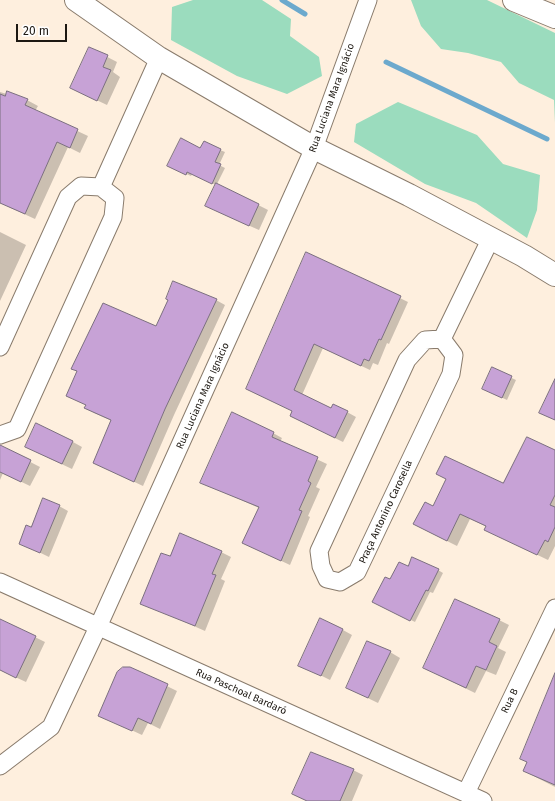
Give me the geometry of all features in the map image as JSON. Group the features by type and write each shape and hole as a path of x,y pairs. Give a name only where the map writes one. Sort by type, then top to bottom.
{"main road":[{"path":"76,0 159,58 314,148 491,238 555,275"},
{"path":"514,0 555,17"}],"street":[{"name":"Rua Luciana Mara Ignácio","path":"0,766 34,742 51,727 98,627 314,148 368,0"},
{"path":"101,187 159,58"},
{"path":"0,347 68,198 81,186 101,187 115,198 113,217 17,429 0,436"},
{"path":"442,339 491,238"},
{"name":"Praça Antonino Carosella","path":"442,339 454,355 451,374 361,564 357,572 340,582 327,579 321,566 319,551 407,360 425,340 442,339"},
{"name":"Rua Paschoal Bardaró","path":"0,582 483,801"},
{"name":"Rua B","path":"466,793 555,608"}],"green space":[{"path":"193,0 262,0 291,19 290,36 319,57 322,76 287,94 237,76 171,40 172,7"},
{"path":"411,0 487,0 555,33 555,123 554,100 519,83 501,62 468,53 441,49 421,26"},
{"path":"398,102 477,135 503,164 540,175 537,210 527,238 476,203 425,184 354,142 356,124"}],"building":[{"path":"89,47 108,55 103,67 111,70 97,101 70,88"},
{"path":"7,91 28,99 25,105 78,129 70,148 57,142 25,214 0,203 0,94 5,96"},
{"path":"181,138 200,148 204,141 221,149 215,162 221,164 212,184 187,172 186,175 167,166"},
{"path":"216,183 259,204 249,226 205,206"},
{"path":"306,252 401,296 381,340 379,339 369,361 364,359 361,366 314,344 294,390 331,408 333,404 348,411 335,438 290,416 292,411 246,389"},
{"path":"173,281 217,299 165,409 134,482 93,463 111,420 84,408 86,405 66,396 77,371 71,369 103,303 156,326 168,300 166,299"},
{"path":"492,367 512,376 502,398 482,389"},
{"path":"555,379 555,420 539,413"},
{"path":"232,412 274,432 272,437 318,457 308,481 311,483 299,510 302,511 281,561 242,543 259,507 200,483"},
{"path":"36,423 73,441 62,464 25,447"},
{"path":"527,437 555,450 555,495 550,505 555,507 555,527 548,542 545,540 537,555 484,530 486,526 460,514 447,541 413,524 425,502 433,506 446,479 436,474 445,456 503,483"},
{"path":"0,445 31,460 21,482 0,472"},
{"path":"43,498 60,505 40,553 19,544 26,525 31,527"},
{"path":"180,533 222,551 212,574 216,575 195,626 140,604 161,553 170,556"},
{"path":"412,557 439,569 410,621 372,602 385,577 390,579 399,562 408,566"},
{"path":"455,599 500,619 489,642 497,646 486,670 476,666 466,688 423,668"},
{"path":"320,618 343,629 321,676 298,666"},
{"path":"0,619 36,636 16,678 0,670"},
{"path":"367,641 391,651 368,698 346,688"},
{"path":"123,667 130,667 168,684 151,724 138,718 132,731 98,716 117,672"},
{"path":"555,673 555,785 523,771 527,762 520,759"},
{"path":"311,752 354,769 340,801 307,801 292,794"}],"waterway":[{"path":"282,0 305,14"},
{"path":"386,62 547,139"}]}
